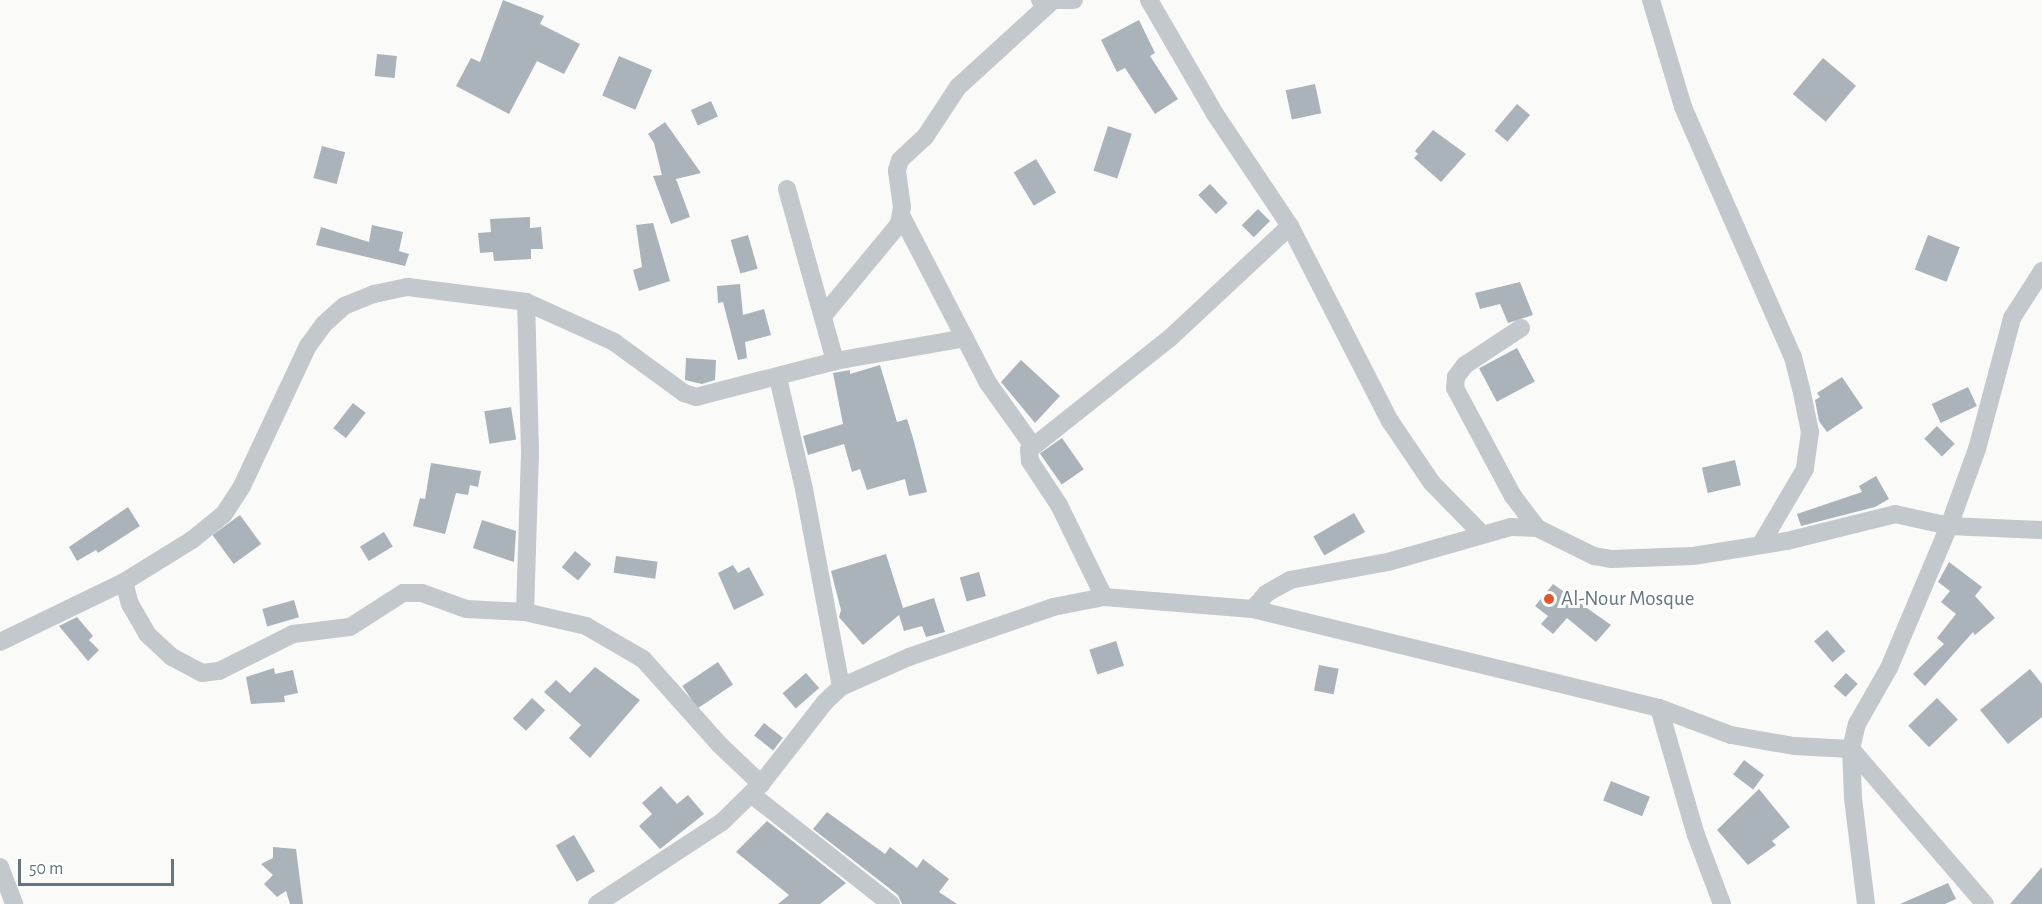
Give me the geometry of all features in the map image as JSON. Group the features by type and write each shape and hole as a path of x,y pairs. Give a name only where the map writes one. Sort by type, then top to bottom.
{"street":[{"path":"1033,446 1003,409 902,217 897,170 900,160 925,137 958,87 1045,1 1074,0"},
{"path":"1149,0 1215,114 1290,226 1407,449 1432,483 1481,533"},
{"path":"1651,0 1683,107 1793,357 1802,388 1810,432 1805,469 1761,544"},
{"path":"787,189 835,361"},
{"path":"823,316 902,217"},
{"path":"1104,597 1059,505 1030,461 1028,453 1033,446 1170,338 1290,226"},
{"path":"1866,904 1852,798 1851,749 1857,724 1889,668 1948,526 1977,449 2013,318 2042,271"},
{"path":"0,642 124,582 192,540 224,514 242,486 308,346 324,324 345,306 408,287 526,302 614,342 690,396 711,395 835,361 965,338"},
{"path":"525,612 530,452 526,302"},
{"path":"1521,328 1465,365 1456,377 1455,388 1508,488 1537,528"},
{"path":"778,378 804,489 841,687"},
{"path":"1253,609 1267,593 1290,580 1388,562 1481,533 1511,527 1537,528 1594,556 1611,559 1693,556 1761,544 1895,514 1948,526 2042,530"},
{"path":"124,582 130,604 147,634 172,657 202,673 219,671 293,634 330,633 350,627 403,593 422,593 465,609 525,612 586,626 644,659 756,789 891,904"},
{"path":"597,904 722,822 756,789 825,702 841,687 909,657 1053,607 1104,597 1253,609 1553,685 1659,708 1731,735 1794,746 1851,749 1985,904"},
{"path":"1659,708 1696,835 1722,904"},
{"path":"0,867 14,904"}],"building":[{"path":"503,0 544,16 540,24 580,44 564,74 537,61 509,114 456,86 471,58 480,62"},
{"path":"1139,20 1155,53 1150,56 1178,99 1155,114 1125,68 1117,72 1101,40"},
{"path":"377,54 397,56 395,78 375,76"},
{"path":"619,56 652,70 635,110 602,96"},
{"path":"1823,58 1856,86 1826,122 1793,94"},
{"path":"1315,84 1321,113 1292,120 1286,90"},
{"path":"711,101 718,117 698,125 691,110"},
{"path":"1517,104 1530,115 1508,142 1495,131"},
{"path":"665,122 701,173 676,179 690,217 671,224 653,176 662,175 654,143 648,134"},
{"path":"1108,126 1132,134 1117,178 1093,171"},
{"path":"1433,130 1466,154 1441,182 1414,158 1418,154 1415,151"},
{"path":"322,146 345,152 337,184 313,178"},
{"path":"1036,159 1056,192 1034,206 1014,172"},
{"path":"1210,184 1228,203 1216,214 1198,195"},
{"path":"1258,209 1270,221 1254,237 1242,225"},
{"path":"530,217 530,228 541,227 543,249 531,249 531,259 494,261 493,252 480,253 478,233 491,232 490,219"},
{"path":"653,223 670,281 639,291 633,270 642,267 636,225"},
{"path":"372,225 403,232 399,251 409,254 405,266 316,245 321,227 369,242"},
{"path":"748,235 758,269 740,274 731,240"},
{"path":"1928,235 1960,247 1946,282 1915,270"},
{"path":"1520,282 1533,315 1508,323 1500,304 1480,309 1475,293"},
{"path":"740,284 743,315 764,309 771,335 745,342 747,358 738,360 723,302 718,303 717,286"},
{"path":"1517,348 1535,382 1497,402 1479,368"},
{"path":"686,358 716,360 715,380 702,384 685,380"},
{"path":"1021,360 1060,396 1035,423 1001,382"},
{"path":"880,365 897,422 907,419 927,492 909,496 905,479 867,490 860,469 852,472 844,444 808,455 803,436 843,424 833,373 850,370 850,374"},
{"path":"1842,377 1863,408 1827,432 1819,421 1815,400 1820,397 1817,393"},
{"path":"1968,387 1977,406 1941,423 1932,404"},
{"path":"353,403 366,413 346,438 333,428"},
{"path":"511,407 516,440 489,444 484,411"},
{"path":"1937,426 1955,444 1942,456 1924,439"},
{"path":"1062,438 1084,469 1062,485 1040,453"},
{"path":"1735,460 1741,485 1708,493 1702,468"},
{"path":"431,463 481,471 478,487 470,485 468,495 456,493 445,534 413,526 420,498 425,499"},
{"path":"1876,476 1889,499 1875,507 1801,526 1797,514 1862,492 1859,486"},
{"path":"128,507 140,526 98,553 96,550 77,561 69,547"},
{"path":"1354,513 1365,532 1324,556 1313,536"},
{"path":"240,515 261,544 234,564 212,535"},
{"path":"482,520 516,531 514,562 473,548"},
{"path":"384,532 393,547 369,561 360,546"},
{"path":"575,551 591,564 578,581 562,567"},
{"path":"886,554 903,608 934,598 945,632 926,637 922,626 904,631 899,615 863,645 839,617 841,610 831,571"},
{"path":"616,556 658,562 655,579 614,573"},
{"path":"1949,562 1982,587 1975,596 1995,618 1975,635 1973,632 1925,686 1913,674 1944,644 1937,638 1956,614 1941,602 1950,591 1938,582"},
{"path":"733,565 738,573 749,567 764,595 734,610 718,573"},
{"path":"979,572 986,596 967,602 960,578"},
{"path":"1553,584 1611,625 1596,642 1567,618 1553,634 1541,624 1548,616 1535,606"},
{"path":"294,600 299,617 267,626 262,609"},
{"path":"77,617 93,636 89,640 99,650 88,661 59,626"},
{"path":"1827,630 1845,651 1833,662 1814,641"},
{"path":"1116,641 1124,666 1097,674 1089,650"},
{"path":"718,662 733,684 697,708 682,686"},
{"path":"1319,665 1339,669 1334,694 1314,691"},
{"path":"595,667 640,700 590,758 569,738 581,725 544,692 556,680 570,693"},
{"path":"274,668 275,674 293,670 298,693 284,696 285,702 251,704 246,677"},
{"path":"2030,669 2042,684 2042,717 2008,744 1980,710"},
{"path":"806,673 819,688 796,708 783,693"},
{"path":"1846,673 1858,684 1845,697 1834,686"},
{"path":"532,698 545,710 526,731 513,718"},
{"path":"1937,698 1958,720 1929,747 1908,726"},
{"path":"764,723 783,738 773,750 754,736"},
{"path":"1744,760 1764,775 1753,789 1733,774"},
{"path":"1611,781 1650,797 1642,816 1603,800"},
{"path":"661,786 677,804 688,795 704,814 660,849 639,826 652,814 642,803"},
{"path":"1759,789 1790,827 1772,841 1776,845 1748,865 1717,830"},
{"path":"827,812 885,854 890,847 917,868 923,859 949,879 939,892 957,904 902,904 898,895 813,829"},
{"path":"767,821 846,883 820,904 778,904 789,895 736,852"},
{"path":"574,835 595,871 577,882 556,846"},
{"path":"273,847 296,849 303,904 290,904 286,891 277,897 264,884 273,875 261,864 273,858"},
{"path":"2042,867 2042,904 2010,904"},
{"path":"1948,883 1956,899 1945,904 1900,904"}],"place":[{"name":"Al-Nour Mosque","path":"1549,599"}]}
